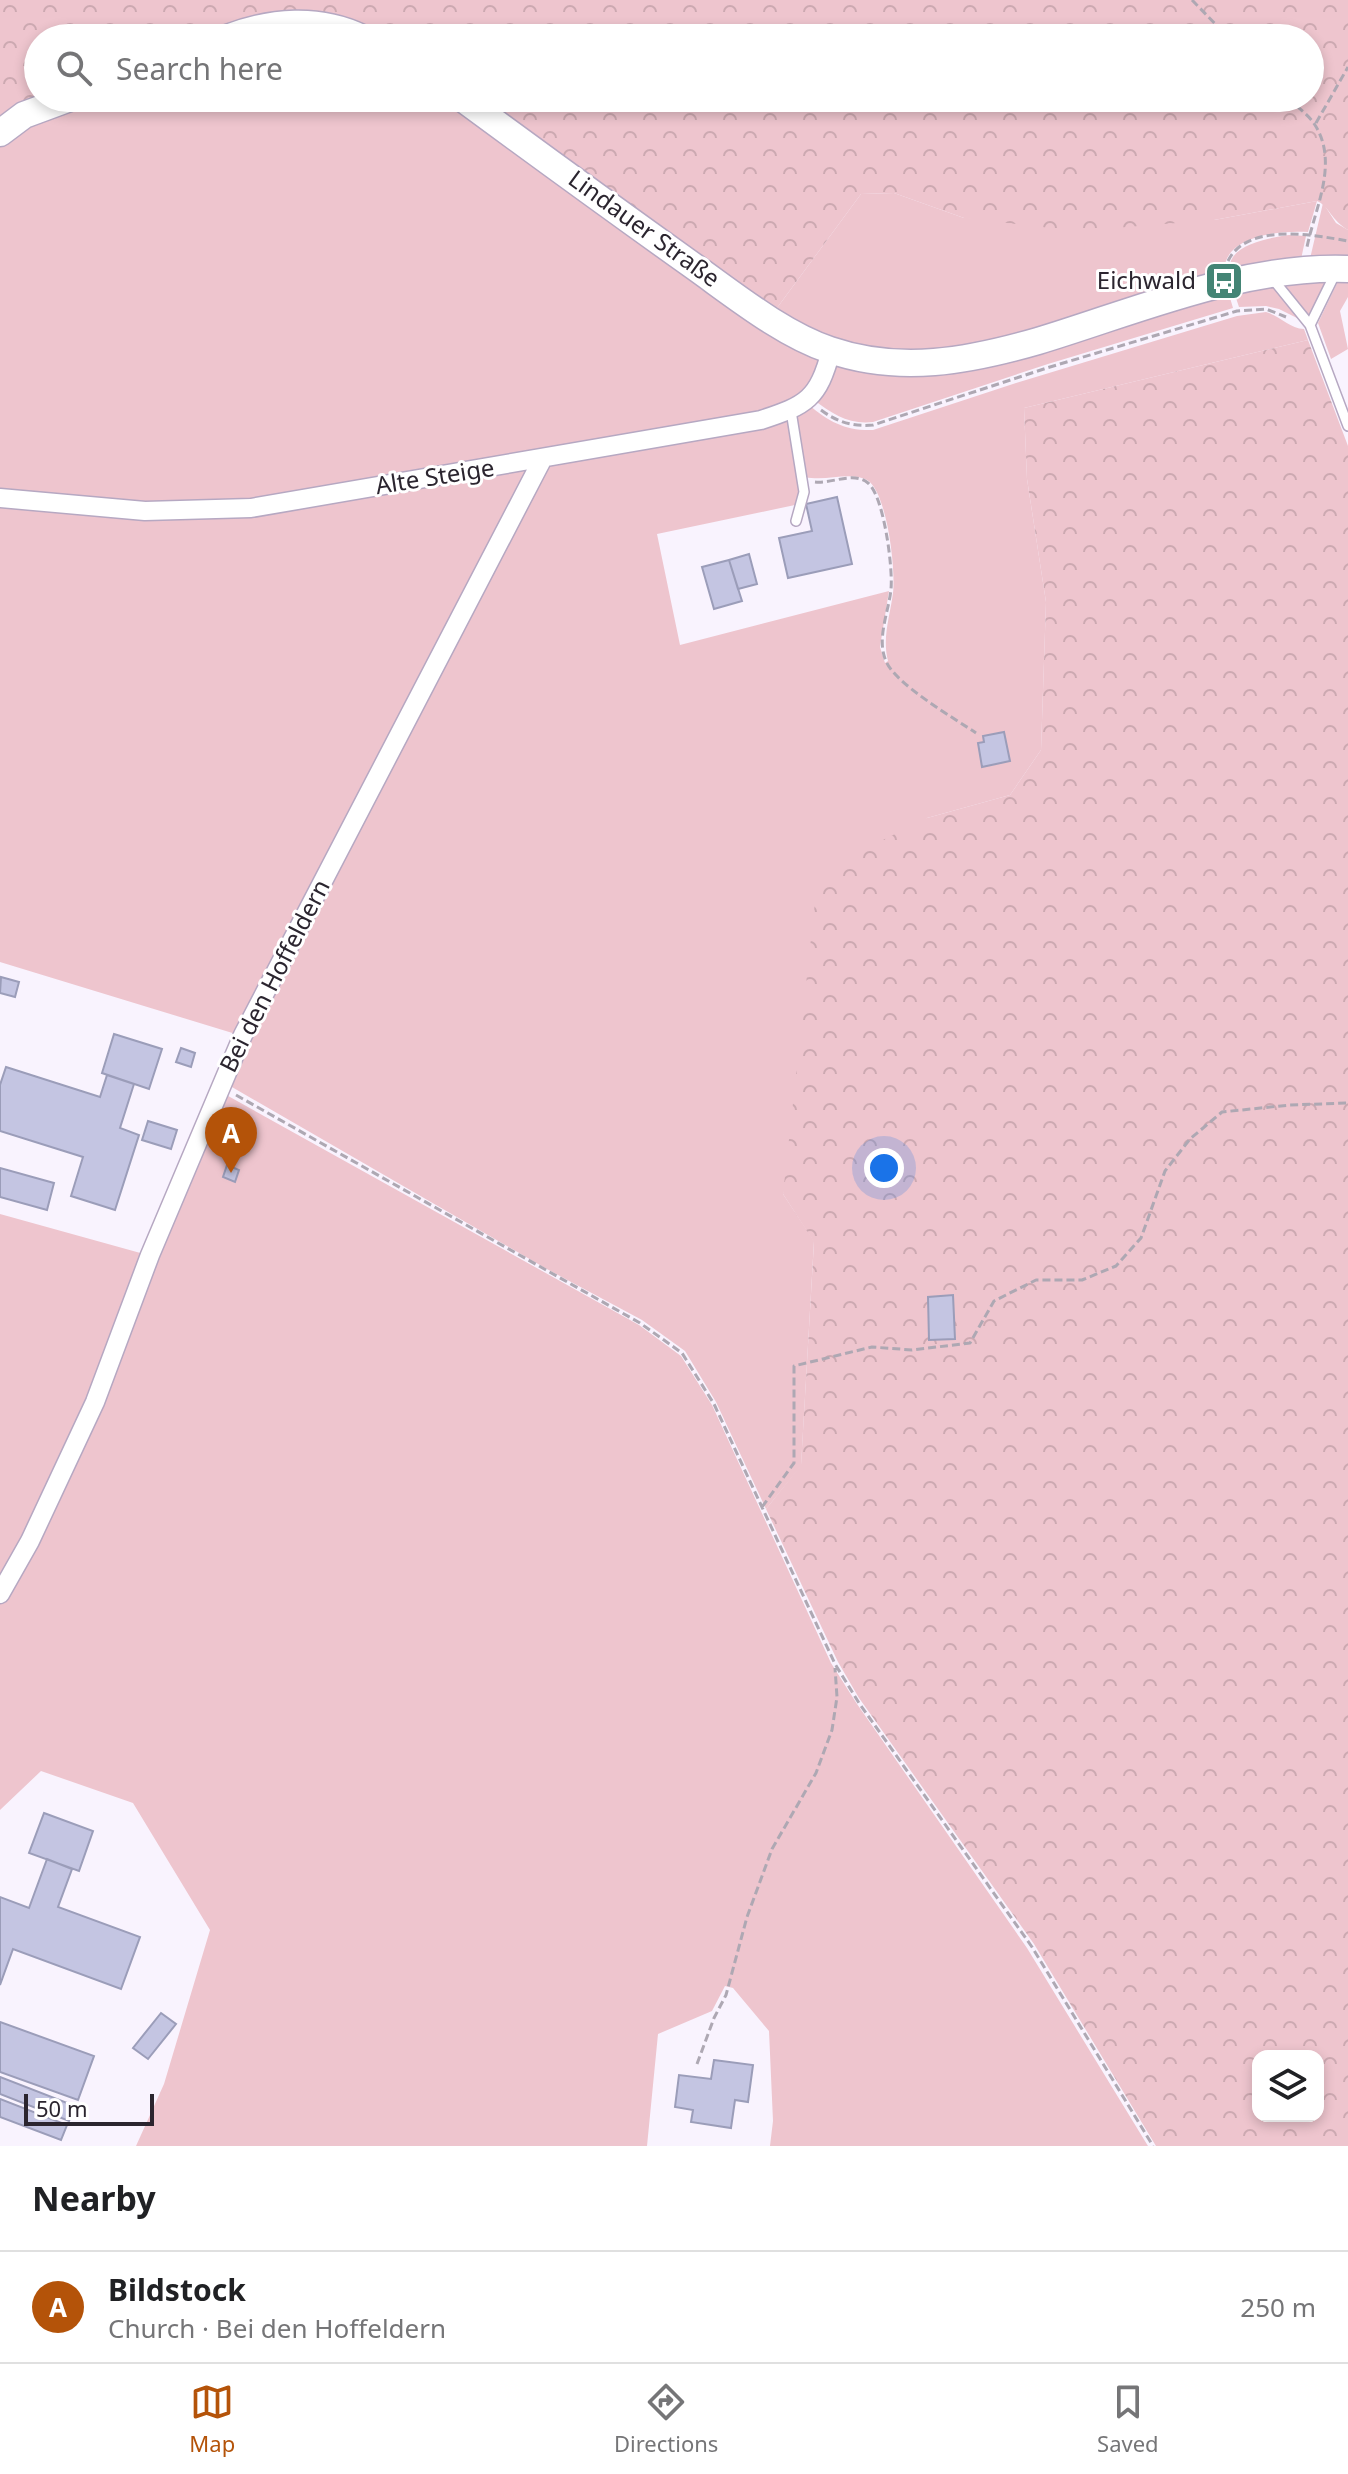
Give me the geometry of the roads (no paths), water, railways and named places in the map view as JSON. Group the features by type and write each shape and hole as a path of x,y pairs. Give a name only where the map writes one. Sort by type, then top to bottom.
{"main road":[{"path":"275,24 312,24"},
{"path":"0,133 32,112"},
{"name":"Lindauer Straße","path":"481,112 739,298 804,339 831,351 868,359 918,365 971,358 1189,294 1270,275 1343,268"}],"street":[{"name":"Alte Steige","path":"0,498 145,511 251,508 542,460 761,420 791,411 809,400 824,376 831,351"},
{"name":"Bei den Hoffeldern","path":"0,1594 30,1541 95,1402 150,1255 243,1035 542,460"}],"lane":[{"path":"1310,325 1343,268"},
{"path":"1270,275 1310,325 1348,426"},
{"path":"791,411 804,492 796,521"}],"place":[{"name":"Eichwald","path":"1224,281"},
{"name":"Bildstock","path":"231,1173"}]}
